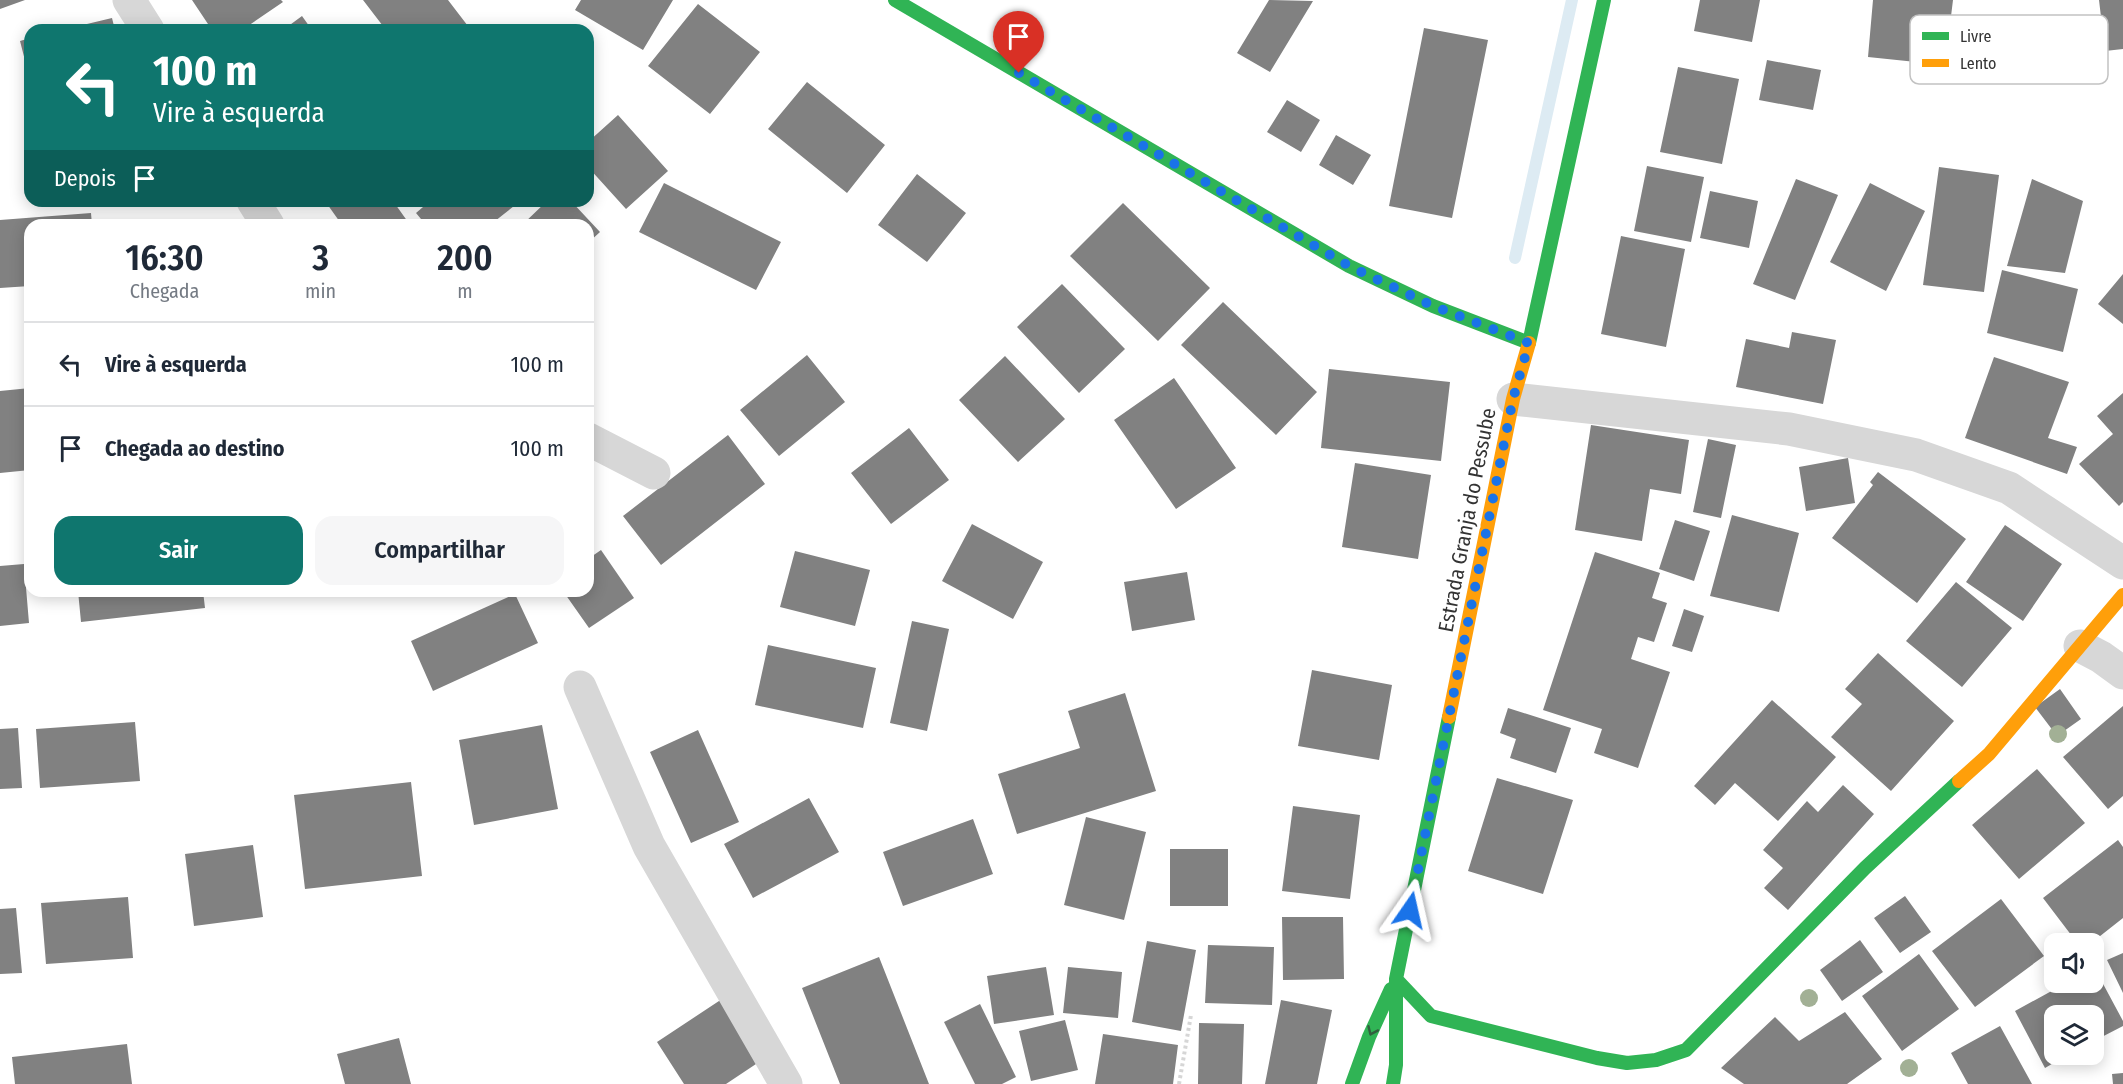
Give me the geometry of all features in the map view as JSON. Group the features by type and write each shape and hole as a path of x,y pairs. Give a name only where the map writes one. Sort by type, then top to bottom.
{"street":[{"path":"129,0 144,24"},
{"path":"895,0 1349,266 1433,306 1529,343"},
{"name":"Estrada Granja do Pessube","path":"1393,1084 1396,1065 1396,979 1513,399 1529,343 1604,0"},
{"path":"1513,399 1789,429 1916,455 2009,488 2123,562"},
{"path":"594,442 654,473"},
{"path":"1396,979 1431,1016 1597,1059 1627,1063 1656,1060 1686,1050 1865,868 1989,754 2123,595"},
{"path":"2080,646 2101,657 2123,673"},
{"path":"580,687 649,846 786,1084"},
{"name":"Estrada Granja do Pessube","path":"1352,1084 1369,1037 1396,979"}],"path":[{"path":"1179,1084 1191,1015"}],"building":[{"path":"0,0 25,0 0,9"},
{"path":"192,0 281,0 283,2 251,24 208,24"},
{"path":"363,0 448,0 466,24 381,24"},
{"path":"581,0 673,0 643,50 575,10"},
{"path":"1269,0 1313,1 1270,72 1237,53"},
{"path":"1700,0 1760,0 1752,42 1694,31"},
{"path":"1873,0 1953,0 1951,15 1910,15 1910,61 1868,57"},
{"path":"2099,0 2123,0 2123,49 2108,51 2108,15 2101,15"},
{"path":"698,4 760,52 710,114 648,66"},
{"path":"302,16 308,24 291,24"},
{"path":"112,18 114,24 87,24"},
{"path":"1424,28 1488,40 1452,218 1389,206"},
{"path":"24,40 24,57 20,41"},
{"path":"1767,60 1821,70 1813,110 1759,100"},
{"path":"1678,67 1739,79 1722,164 1660,152"},
{"path":"807,82 885,145 847,193 768,129"},
{"path":"1287,100 1320,120 1301,152 1267,132"},
{"path":"618,115 668,171 626,209 594,174 594,137"},
{"path":"1336,135 1371,155 1353,185 1319,165"},
{"path":"1647,166 1704,177 1691,242 1634,231"},
{"path":"1939,167 1999,175 1984,292 1923,285"},
{"path":"917,174 966,213 927,262 878,225"},
{"path":"1796,179 1838,195 1795,300 1753,284"},
{"path":"2032,179 2083,201 2065,273 2007,266"},
{"path":"664,183 781,242 756,290 639,232"},
{"path":"1870,183 1925,211 1886,291 1830,262"},
{"path":"1710,191 1758,201 1749,248 1700,238"},
{"path":"1123,203 1210,288 1158,341 1070,256"},
{"path":"329,207 397,207 406,219 338,219"},
{"path":"423,207 513,207 498,219 421,219 416,213"},
{"path":"541,207 577,207 588,219 528,219"},
{"path":"91,213 92,219 24,219 24,286 0,288 0,220"},
{"path":"594,226 600,232 594,238"},
{"path":"1621,236 1685,249 1666,347 1601,334"},
{"path":"2002,270 2078,289 2063,352 1987,333"},
{"path":"2123,274 2123,324 2098,304"},
{"path":"1062,284 1125,349 1079,393 1017,327"},
{"path":"1223,302 1317,392 1276,435 1181,345"},
{"path":"1792,332 1836,340 1823,404 1736,387 1746,339 1789,348"},
{"path":"807,355 845,402 779,456 740,410"},
{"path":"1005,356 1065,419 1018,462 959,400"},
{"path":"1994,357 2069,382 2048,438 2077,447 2067,474 1965,438"},
{"path":"1329,369 1450,382 1441,461 1321,448"},
{"path":"1174,378 1236,468 1176,509 1114,420"},
{"path":"24,389 24,471 0,473 0,391"},
{"path":"2123,393 2123,502 2119,506 2079,464 2113,434 2097,416"},
{"path":"1591,425 1689,440 1681,494 1650,489 1642,541 1575,530"},
{"path":"909,428 949,480 891,524 851,473"},
{"path":"728,435 765,484 661,565 623,516"},
{"path":"1708,439 1736,445 1721,518 1693,512"},
{"path":"1848,458 1855,503 1806,511 1799,467"},
{"path":"1355,463 1431,475 1418,559 1342,547"},
{"path":"1878,472 1966,539 1917,603 1832,538 1873,485 1870,482"},
{"path":"1732,515 1799,533 1779,612 1710,596"},
{"path":"1675,520 1710,531 1694,581 1659,569"},
{"path":"972,524 1043,562 1013,619 942,581"},
{"path":"2005,525 2062,564 2023,621 1966,582"},
{"path":"601,550 634,598 589,628 567,597 594,597 594,555"},
{"path":"795,551 870,570 855,626 780,607"},
{"path":"1595,552 1660,573 1652,598 1667,603 1654,642 1638,637 1631,659 1670,672 1638,768 1594,753 1602,729 1543,710"},
{"path":"24,564 24,597 27,597 29,623 0,626 0,566"},
{"path":"1187,572 1195,620 1132,631 1124,582"},
{"path":"1956,582 2012,628 1962,687 1906,641"},
{"path":"79,597 204,597 205,608 81,622"},
{"path":"508,597 516,597 538,643 433,691 411,641"},
{"path":"1684,609 1704,616 1692,652 1672,646"},
{"path":"912,621 949,629 927,731 890,723"},
{"path":"768,645 876,668 863,728 755,705"},
{"path":"1878,653 1954,721 1891,791 1831,737 1862,704 1845,689"},
{"path":"1312,670 1392,685 1379,760 1298,746"},
{"path":"2060,689 2081,719 2057,736 2035,707"},
{"path":"1125,693 1156,791 1017,834 998,774 1080,748 1068,711"},
{"path":"1772,700 1836,757 1778,821 1735,783 1715,805 1694,786"},
{"path":"2123,706 2123,796 2108,809 2063,757"},
{"path":"1508,708 1571,728 1556,773 1510,758 1516,739 1500,733"},
{"path":"135,722 140,781 40,788 36,729"},
{"path":"542,725 558,809 474,825 459,740"},
{"path":"18,728 22,788 0,789 0,729"},
{"path":"698,730 739,822 691,843 650,752"},
{"path":"2037,769 2085,823 2019,879 1972,825"},
{"path":"1497,778 1573,800 1543,894 1468,871"},
{"path":"411,782 422,876 305,889 294,795"},
{"path":"1843,785 1874,814 1788,910 1764,888 1783,868 1763,850 1807,801 1818,812"},
{"path":"809,798 839,852 753,898 724,844"},
{"path":"1293,806 1360,815 1350,899 1282,891"},
{"path":"1086,817 1146,832 1124,920 1064,905"},
{"path":"973,819 993,874 903,906 883,852"},
{"path":"2118,840 2123,847 2123,918 2104,933 2070,933 2043,898"},
{"path":"253,845 263,917 194,926 185,854"},
{"path":"1170,849 1228,849 1228,906 1170,906"},
{"path":"1905,896 1931,932 1900,953 1874,918"},
{"path":"128,897 133,958 46,964 41,903"},
{"path":"2001,899 2044,956 1975,1007 1932,951"},
{"path":"16,908 22,973 0,974 0,909"},
{"path":"1282,917 1343,917 1344,979 1283,980"},
{"path":"1860,940 1883,972 1842,1001 1820,970"},
{"path":"1147,941 1196,950 1181,1031 1132,1022"},
{"path":"1208,945 1274,947 1272,1005 1205,1003"},
{"path":"2123,953 2123,993 2107,960"},
{"path":"1919,954 1959,1009 1902,1051 1862,996"},
{"path":"879,957 929,1084 840,1084 802,988"},
{"path":"1046,967 1054,1015 994,1024 987,976"},
{"path":"1068,967 1122,972 1118,1018 1063,1013"},
{"path":"2104,986 2123,1021 2123,1026 2104,1036 2104,1005 2044,1005 2044,1065 2050,1065 2045,1068 2015,1011 2048,993 2104,993"},
{"path":"722,999 762,1060 726,1084 684,1084 657,1042"},
{"path":"1281,1000 1332,1010 1317,1084 1265,1084"},
{"path":"980,1004 1016,1077 1002,1084 975,1084 944,1022"},
{"path":"1845,1012 1882,1059 1847,1084 1744,1084 1721,1068 1775,1017 1799,1041"},
{"path":"1065,1020 1078,1070 1031,1081 1019,1031"},
{"path":"1199,1023 1244,1024 1242,1084 1198,1084"},
{"path":"2000,1026 2032,1084 1968,1084 1951,1053"},
{"path":"1103,1034 1178,1045 1173,1084 1095,1084"},
{"path":"399,1038 411,1084 345,1084 337,1054"},
{"path":"127,1044 132,1084 15,1084 12,1057"},
{"path":"2123,1073 2123,1084 2113,1084 2112,1074"}],"waterway":[{"path":"1515,258 1572,0"}],"traffic: fast":[{"path":"895,0 1349,266 1433,306 1529,343"},
{"path":"1529,343 1604,0"},
{"path":"1393,1084 1396,1065 1396,979 1449,717"},
{"path":"1396,979 1431,1016 1597,1058 1627,1063 1656,1060 1686,1050 1865,868 1959,781"},
{"path":"1352,1084 1369,1037 1391,989"}],"traffic: slow":[{"path":"1449,717 1513,399 1529,343"},
{"path":"1959,781 1989,754 2123,595"}],"route":[{"path":"1019,73 1349,266 1433,306 1529,343 1513,399 1410,910"}]}
